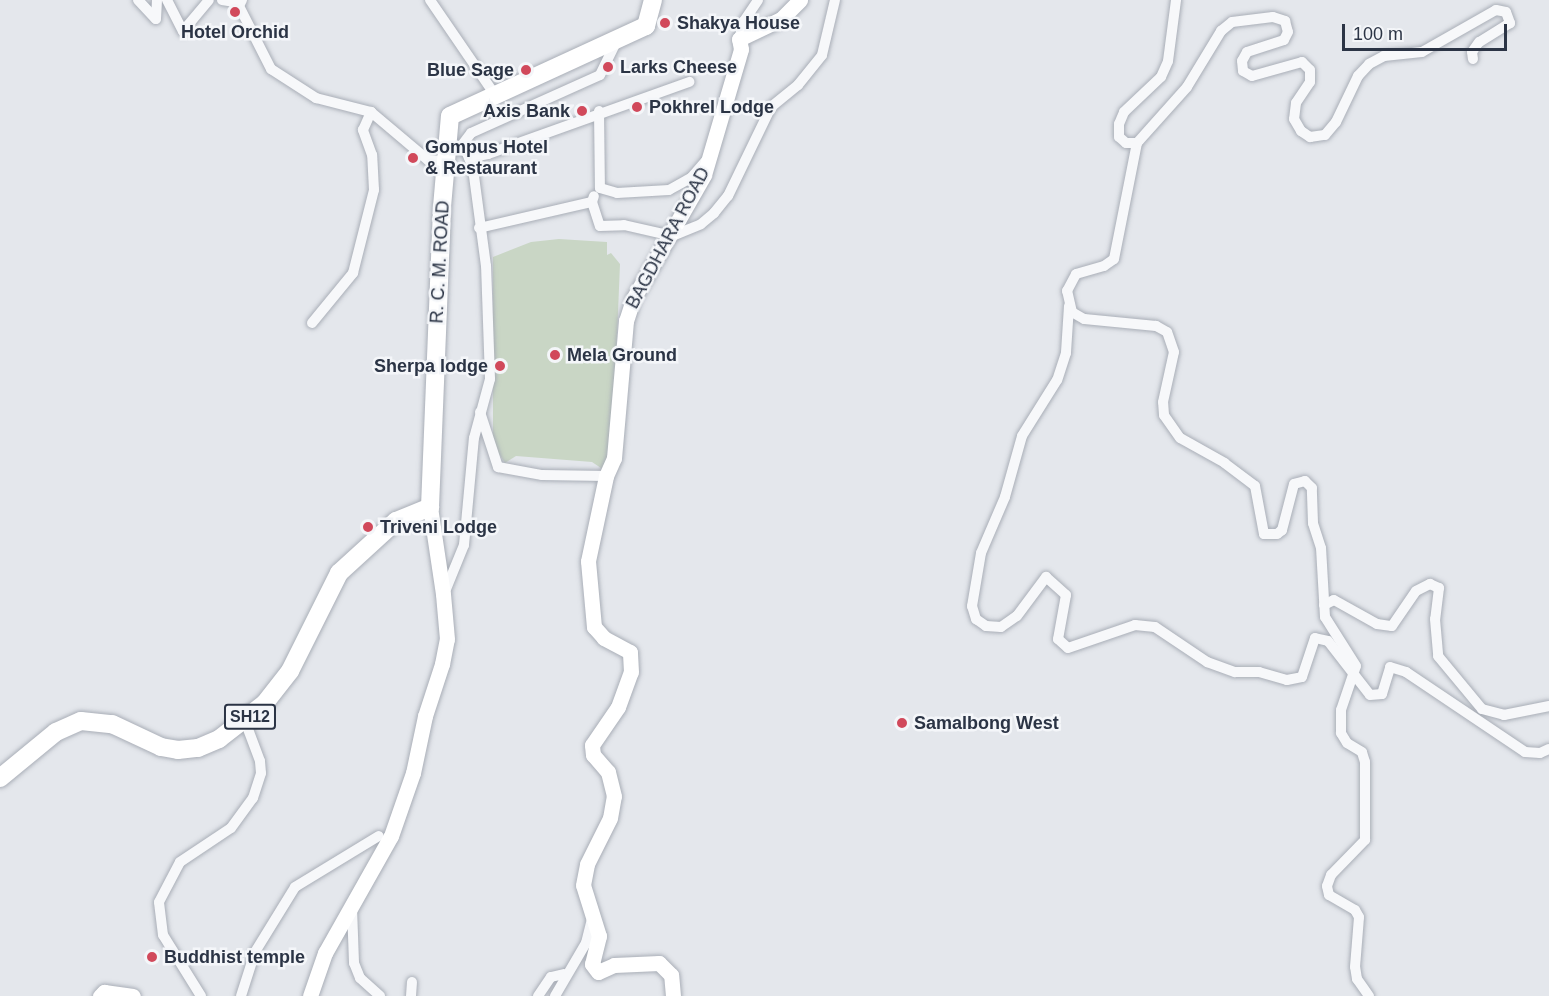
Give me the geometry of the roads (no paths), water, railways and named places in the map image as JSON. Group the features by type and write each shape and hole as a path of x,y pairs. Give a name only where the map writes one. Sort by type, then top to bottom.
{"main road":[{"name":"R. C. M. ROAD","path":"429,507 454,152 450,116 646,26 653,0"},
{"name":"SH12","path":"0,778 56,732 81,721 112,724 161,747 178,750 198,748 219,739 245,721 290,671 339,573 396,521 429,507"}],"street":[{"path":"138,0 156,19 157,0"},
{"path":"167,0 183,31 209,0"},
{"path":"222,0 241,1 271,69 316,98 371,112 428,160 454,152 473,157 488,153 598,111 689,81"},
{"path":"430,0 495,95"},
{"path":"739,39 744,21 758,0"},
{"path":"739,39 780,19 800,0"},
{"path":"598,111 597,183 592,202 600,226 624,225 672,236 701,224 729,196 771,107 798,85 822,55 836,0"},
{"path":"1137,143 1126,143 1119,137 1119,124 1124,112 1161,77 1168,61 1176,0"},
{"path":"1369,996 1357,979 1355,967 1359,917 1355,910 1329,895 1327,886 1330,875 1361,845 1367,825 1365,762 1362,752 1347,743 1341,733 1341,710 1355,675 1354,659 1325,616 1321,548 1313,523 1310,485 1305,481 1294,484 1282,530 1277,534 1264,534 1255,486 1225,463 1180,438 1164,415 1174,352 1167,332 1156,326 1084,319 1072,312 1067,291 1076,274 1104,267 1114,259 1137,143 1180,96 1221,31 1232,22 1273,17 1285,21 1288,32 1284,40 1247,52 1242,61 1243,71 1252,76 1302,62 1310,70 1310,82 1296,103 1294,119 1301,131 1310,137 1325,135 1336,122 1358,76 1369,64 1392,54 1422,52 1496,10 1506,12 1510,23 1479,42 1472,52 1473,59"},
{"path":"454,152 471,132 600,75 618,38"},
{"name":"BAGDHARA ROAD","path":"592,916 583,885 587,864 610,818 614,796 608,772 593,754 592,745 618,707 631,672 630,652 604,638 594,627 588,561 606,476 614,458 626,321 633,299 672,236 711,154 741,49 739,39"},
{"path":"312,323 353,273 374,190 372,155 363,130 371,112"},
{"path":"443,594 464,545 474,438 490,379 490,320 472,168 454,152"},
{"path":"597,183 617,193 669,190 692,178 711,154"},
{"path":"479,228 592,202"},
{"path":"1069,303 1066,353 1057,380 1022,436 1005,497 981,553 972,596 976,619 986,626 1001,627 1017,616 1046,577 1057,582 1066,595 1058,639 1068,648 1135,625 1155,627 1207,662 1235,672 1259,672 1287,680 1302,677 1315,638 1328,641 1370,695 1382,694 1390,667 1406,672 1525,752 1540,753 1549,749"},
{"path":"480,412 498,467 542,476 606,476"},
{"path":"310,996 325,953 391,836 413,773 447,639 443,594 429,507"},
{"path":"1324,605 1334,600 1377,624 1392,626 1416,591 1430,584 1439,588 1435,619 1438,656 1482,709 1504,715 1549,706"},
{"path":"201,996 163,935 159,902 180,862 231,828 253,798 261,773 260,761 245,721"},
{"path":"242,996 255,952 295,887 379,836"},
{"path":"351,904 354,963 360,978 380,996"},
{"path":"555,996 564,974 586,943 592,916"},
{"path":"592,916 599,936 591,964 598,972 614,965 659,963 671,975 673,996"},
{"path":"538,996 551,977 564,974"},
{"path":"411,982 411,996"},
{"path":"100,996 104,992 133,996"}],"place":[{"name":"Hotel Orchid","path":"235,12"},
{"name":"Shakya House","path":"665,23"},
{"name":"Larks Cheese","path":"608,67"},
{"name":"Blue Sage","path":"526,70"},
{"name":"Pokhrel Lodge","path":"637,107"},
{"name":"Axis Bank","path":"582,111"},
{"name":"Gompus Hotel & Restaurant","path":"413,158"},
{"name":"Mela Ground","path":"555,355"},
{"name":"Sherpa lodge","path":"500,366"},
{"name":"Triveni Lodge","path":"368,527"},
{"name":"Samalbong West","path":"902,723"},
{"name":"Buddhist temple","path":"152,957"}]}
